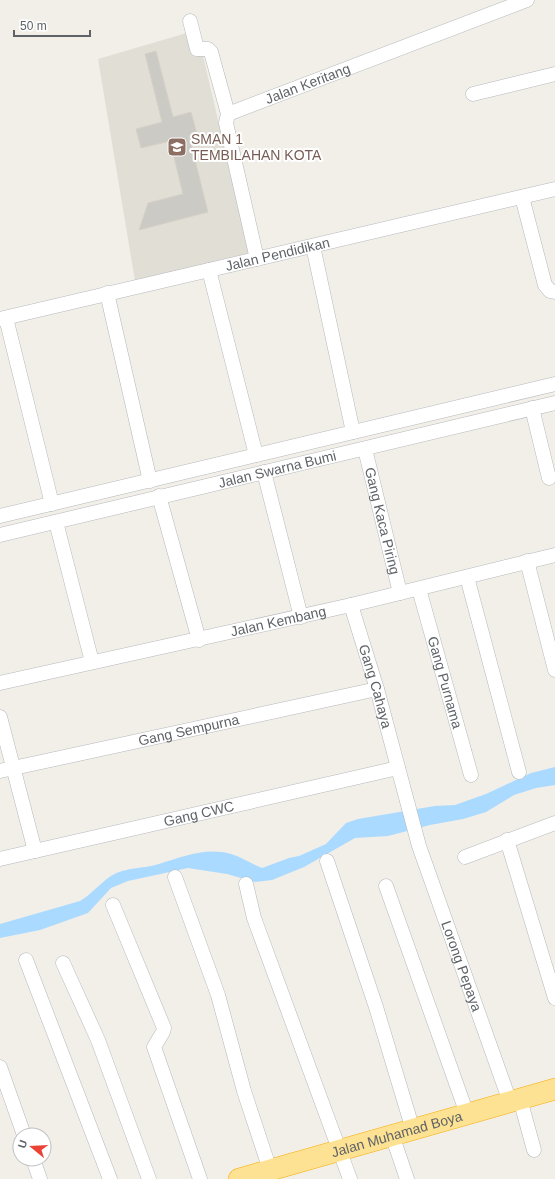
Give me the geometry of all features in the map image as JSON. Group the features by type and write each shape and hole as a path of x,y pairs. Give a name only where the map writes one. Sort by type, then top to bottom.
{"highway":[{"name":"Jalan Muhamad Boya","path":"239,1179 267,1174 339,1150 555,1089"}],"street":[{"name":"Jalan Keritang","path":"228,114 527,0"},
{"path":"190,21 197,49 208,49 212,52 228,114 226,123 257,259"},
{"path":"472,94 555,74"},
{"name":"Jalan Pendidikan","path":"3,318 555,189"},
{"path":"522,197 545,285 550,291 555,292"},
{"path":"313,246 353,432"},
{"path":"209,270 256,455"},
{"path":"107,293 150,481"},
{"path":"3,318 52,504"},
{"name":"Jalan Swarna Bumi","path":"0,516 555,384"},
{"name":"Jalan Swarna Bumi","path":"0,535 555,403"},
{"path":"532,408 550,478"},
{"path":"332,438 337,456"},
{"name":"Gang Kaca Piring","path":"365,449 400,593"},
{"path":"264,472 301,617"},
{"path":"131,486 135,502"},
{"path":"159,496 199,640"},
{"path":"56,522 92,662"},
{"name":"Jalan Kembang","path":"0,683 301,617 555,555"},
{"path":"528,561 555,670"},
{"path":"467,577 520,772"},
{"name":"Gang Purnama","path":"419,589 471,775"},
{"name":"Gang Cahaya","path":"352,605 377,689 409,811"},
{"name":"Gang Sempurna","path":"7,769 377,689"},
{"path":"0,717 7,769 35,851"},
{"name":"Gang CWC","path":"0,859 398,768"},
{"name":"Lorong Pepaya","path":"409,811 414,830 534,1150"},
{"path":"465,857 555,823"},
{"path":"507,840 555,998"},
{"path":"327,861 376,1007 413,1130"},
{"path":"175,877 218,995 267,1174"},
{"path":"246,884 254,918 350,1179"},
{"path":"386,886 467,1114"},
{"path":"113,905 164,1028 154,1047 200,1179"},
{"path":"26,960 110,1179"},
{"path":"62,963 98,1040 149,1179"},
{"path":"0,1067 21,1127"},
{"path":"392,1135 407,1179"},
{"path":"36,1167 40,1179"}],"shaded area":[{"path":"197,30 249,253 135,281 98,59"}],"water":[{"path":"555,767 555,785 536,788 514,795 486,812 463,819 430,825 388,836 355,838 304,867 272,880 255,882 227,874 188,868 128,881 111,888 88,913 40,930 0,938 0,924 80,901 111,876 122,871 153,866 203,852 221,852 235,855 262,868 299,856 326,844 346,823 358,819 435,806 455,805 486,794 531,773"}],"building":[{"path":"156,51 173,117 191,112 197,134 189,136 208,212 139,230 148,203 183,194 170,141 141,148 136,129 162,122 145,54"}],"place":[{"name":"SMAN 1 TEMBILAHAN KOTA","path":"177,147"}]}
